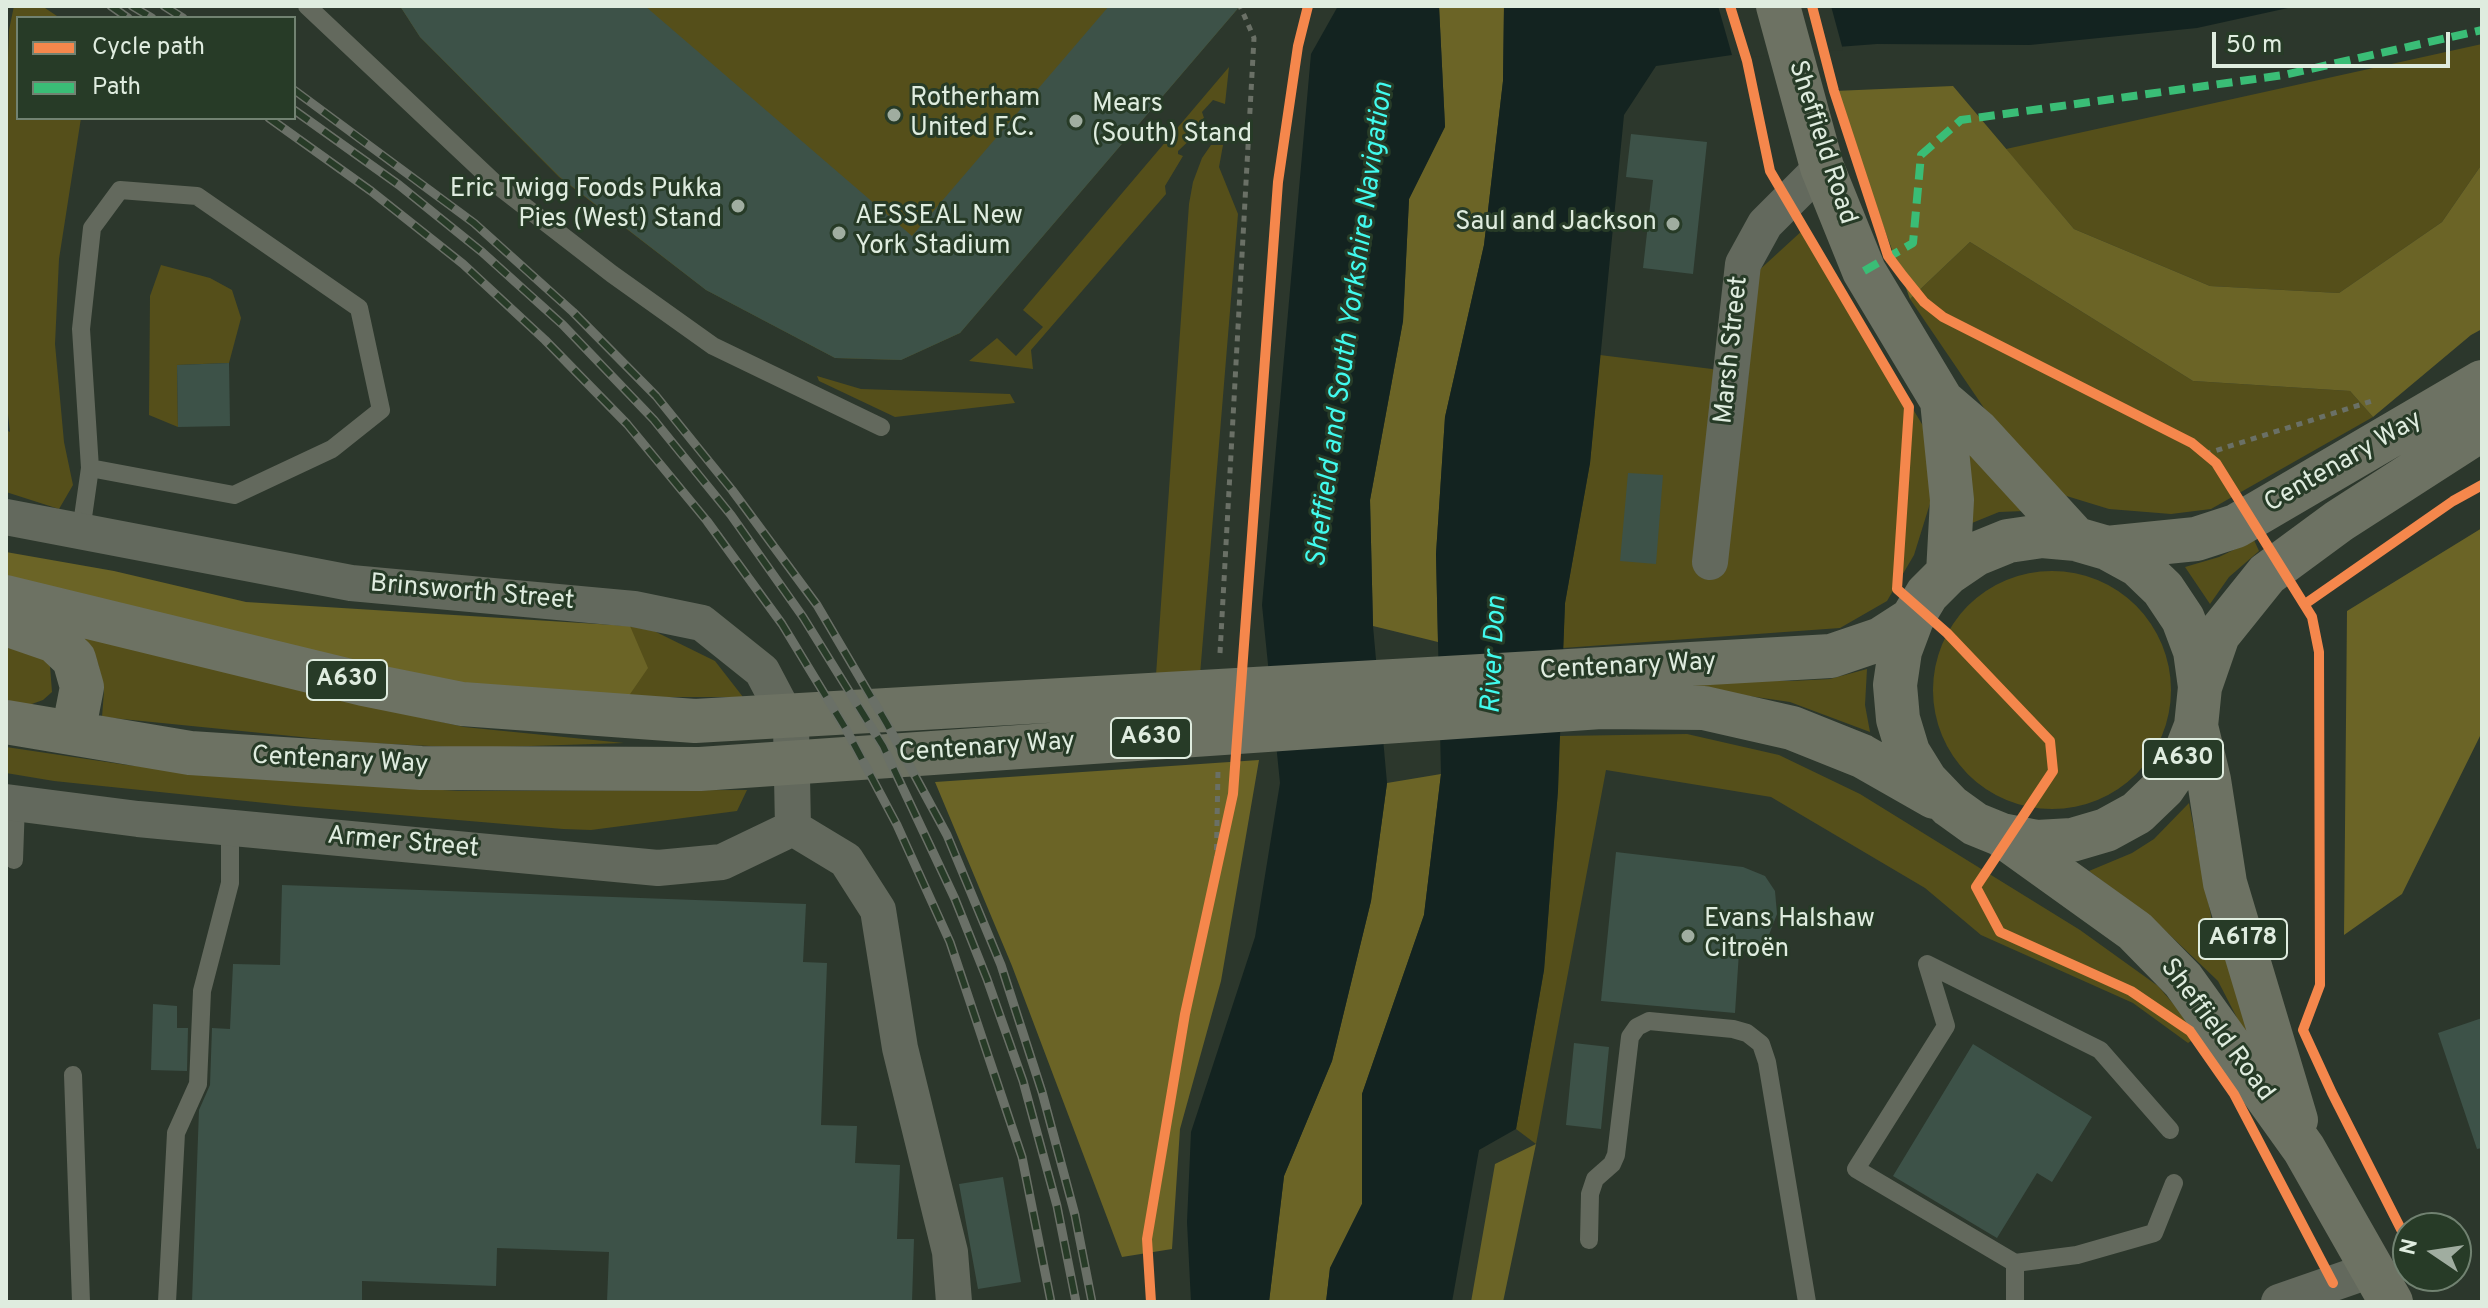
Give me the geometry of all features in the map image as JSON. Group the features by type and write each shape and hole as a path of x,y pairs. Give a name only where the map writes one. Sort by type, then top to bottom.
{"main road":[{"name":"Sheffield Road","path":"1778,6 1822,167 1864,271 1942,401 2091,543"},
{"name":"Centenary Way","path":"2091,543 2196,539 2236,526 2482,382"},
{"name":"Sheffield Road","path":"1942,401 1952,500 1948,573"},
{"name":"Centenary Way","path":"2198,706 2218,635 2267,574 2339,521 2482,429"},
{"name":"A630","path":"2042,536 2091,543 2138,565 2163,589 2183,619 2191,640 2198,706 2183,759 2163,788 2137,813 2117,824 2072,840 2037,842 2015,822 1975,824 1950,806 1926,781 1908,752 1898,719 1895,685 1900,651 1918,611 1927,594 1948,573 1976,554 2008,541 2042,536"},
{"name":"Centenary Way","path":"6,597 363,684 462,704 695,721 1596,689 1704,708 1792,728 1862,756 1950,806"},
{"name":"Centenary Way","path":"6,722 190,753 421,768 700,769 1596,689 1831,656 1881,639 1918,611"},
{"path":"6,624 55,641 74,659 82,687 73,733"},
{"name":"Sheffield Road","path":"2198,706 2225,883 2304,1149"},
{"name":"Sheffield Road","path":"2015,822 2135,931 2183,980 2304,1149 2382,1286"}],"street":[{"name":"Marsh Street","path":"1710,562 1743,264 1765,224 1822,167"},
{"name":"Brinsworth Street","path":"6,517 351,583 634,609 702,623 762,671 791,726 793,828"},
{"name":"Armer Street","path":"11,803 138,819 658,868 722,862 793,828"},
{"path":"793,828 846,860 878,910 900,1048 950,1252 954,1302"},
{"path":"2279,1302 2382,1286"}],"lane":[{"path":"307,6 497,185 612,274 713,346 881,427"},
{"path":"81,531 90,468 81,329 90,242 92,228 120,190 197,196 359,308 381,410 332,449 234,495 90,468"},
{"path":"11,803 14,860"},
{"path":"167,1302 176,1133 198,1084 202,991 230,883 230,828"},
{"path":"2170,1130 2100,1050 1927,964 1946,1026 1856,1169 2015,1263 2077,1255 2154,1233 2174,1183"},
{"path":"1589,1240 1590,1194 1595,1179 1612,1164 1616,1155 1630,1037 1637,1027 1649,1021 1733,1029 1747,1033 1761,1044 1767,1062 1807,1302"},
{"path":"73,1075 81,1302"},
{"path":"2015,1263 2015,1302"}],"path":[{"path":"1220,661 1254,38 1240,6"},
{"path":"1749,75 1770,171 1788,202"},
{"path":"1752,89 1801,84"},
{"path":"2202,451 2382,399"},
{"path":"1907,439 1918,611 2050,741 2053,771 2015,822"},
{"path":"2202,451 2216,463"},
{"path":"1216,874 1218,767"},
{"path":"1212,889 1230,807"},
{"path":"1976,887 2000,932 2131,991 2155,1007"}],"shaded area":[{"path":"14,6 42,6 57,16 16,16 16,120 81,120 59,259 55,344 64,442 73,485 59,509 6,492 6,430 10,432 6,396 9,30"},
{"name":"AESSEAL New York Stadium","path":"400,6 1240,6 960,333 901,360 835,358 706,290 559,177 420,37"},
{"path":"1439,6 1504,6 1503,81 1484,245 1445,417 1436,554 1438,642 1373,626 1370,500 1403,321 1409,199 1445,126"},
{"path":"2482,44 2482,164 2442,222 2339,293 2210,286 2074,229 2006,149"},
{"path":"1229,67 1225,104 1213,100 1202,112 1204,118 1193,137 1178,151 1183,156 1165,186 1166,194 1031,350 1033,369 969,361 997,338 1016,356 1043,327 1023,310"},
{"path":"1953,86 2074,229 2210,286 2339,293 2442,222 2482,164 2482,329 2373,417 2350,391 2193,381 1970,242 1910,299 1834,91"},
{"path":"1211,145 1223,145 1219,167 1238,214 1200,675 1156,675 1189,204 1193,182 1202,158"},
{"path":"1804,229 1931,439 1932,497 1914,555 1887,601 1840,628 1563,648 1565,603 1590,463 1600,355 1712,369 1748,380 1756,273"},
{"path":"1970,242 2193,381 2350,391 2373,417 2211,509 2171,514 2109,509 2060,494 1984,408 1910,299"},
{"path":"161,265 210,278 232,290 241,318 229,363 177,365 178,427 149,415 150,296"},
{"path":"817,376 861,389 1010,394 1015,403 895,417 819,381"},
{"path":"1965,439 2024,511 1999,512 1972,523"},
{"path":"2482,528 2482,732 2402,894 2344,935 2347,611"},
{"path":"2254,540 2259,551 2229,577 2210,604 2185,567 2219,557"},
{"path":"6,552 114,571 246,602 630,626 648,668 628,697 559,696 353,668 6,577"},
{"path":"2052,571 2075,573 2098,580 2136,606 2162,644 2169,667 2169,713 2162,736 2136,774 2098,800 2075,807 2052,809 2029,807 2006,800 1968,774 1942,736 1935,713 1933,690 1935,667 1942,644 1968,606 2006,580 2029,573"},
{"path":"630,626 654,631 715,661 743,697 628,697"},
{"path":"74,633 299,690 464,727 624,743 470,748 351,742 102,717 104,691 98,663"},
{"path":"6,637 38,652 50,666 52,692 43,700 29,705 6,701"},
{"path":"1867,669 1865,705 1870,732 1790,702 1694,688 1695,680 1830,679"},
{"path":"1687,734 1779,755 1860,794 2080,930 2158,986 2200,1035 2188,1043 2133,1003 1981,935 1925,888 1771,797 1606,770 1536,1144 1516,1129 1544,970 1558,790 1559,736"},
{"path":"6,747 127,765 458,791 747,790 737,811 591,830 563,829 54,781 6,773"},
{"path":"1259,760 1221,981 1180,1129 1172,1249 1122,1257 1012,966 935,782"},
{"path":"1441,774 1424,915 1362,1094 1362,1204 1330,1268 1326,1302 1269,1302 1284,1176 1332,1061 1371,901 1387,783"},
{"path":"2189,803 2212,921 2259,1044 2252,1047 2218,981 2152,918 2089,871 2132,853 2154,839"},
{"path":"1536,1144 1503,1302 1471,1302 1495,1164"}],"water":[{"name":"Sheffield and South Yorkshire Navigation","path":"1338,6 1439,6 1445,127 1409,199 1403,321 1370,500 1373,626 1387,783 1371,901 1332,1061 1284,1176 1269,1302 1191,1302 1187,1222 1191,1132 1255,937 1280,783 1262,605 1311,54"},
{"name":"River Don","path":"1504,6 2297,6 2197,28 2030,45 1877,44 1732,55 1656,66 1624,115 1590,463 1565,603 1558,790 1544,970 1516,1129 1479,1150 1452,1302 1326,1302 1330,1268 1362,1204 1362,1094 1424,915 1441,774 1436,554 1445,417 1484,245 1503,81"}],"pier":[{"path":"1718,6 1831,6 1843,50 1748,57 1732,55"}],"building":[{"name":"AESSEAL New York Stadium","path":"400,6 645,6 912,236 1109,6 1240,6 960,333 901,360 835,358 706,290 560,177 420,37"},
{"name":"Saul and Jackson","path":"1631,134 1707,142 1693,274 1643,268 1653,180 1626,177"},
{"path":"229,363 230,426 178,427 177,365"},
{"path":"1628,473 1663,475 1656,564 1620,561"},
{"name":"Evans Halshaw Citroën","path":"1616,852 1743,867 1765,876 1775,891 1777,914 1767,940 1754,949 1739,952 1735,1013 1601,1001"},
{"path":"282,885 806,904 803,962 827,963 821,1125 857,1126 855,1163 900,1165 897,1239 914,1239 912,1302 607,1302 609,1252 497,1248 496,1286 362,1281 362,1302 192,1302 199,1110 210,1085 212,1028 230,1029 233,964 280,965"},
{"path":"153,1004 177,1006 177,1028 188,1028 187,1071 151,1070"},
{"path":"2482,1018 2482,1148 2477,1149 2438,1033"},
{"path":"1574,1043 1609,1047 1601,1129 1566,1125"},
{"path":"1973,1044 2092,1117 2052,1182 2037,1173 1997,1238 1893,1176"},
{"path":"1003,1177 1021,1282 978,1289 959,1184"}],"railway":[{"path":"111,6 125,16"},
{"path":"132,6 149,16"},
{"path":"164,6 180,16"},
{"path":"296,91 474,223 573,312 656,396 732,490 817,605 947,835 1001,965 1042,1092 1075,1215 1092,1302"},
{"path":"296,111 399,185 482,252 563,325 654,420 731,515 803,617 883,746 955,899 987,979 1023,1081 1057,1206 1076,1302"},
{"path":"272,120 371,191 463,264 545,340 627,424 707,521 782,624 847,731 897,825 950,942 1022,1157 1051,1302"}],"marked path":[{"path":"1864,271 1913,243 1921,155 1961,120 2284,75 2482,30"}],"cycle path":[{"path":"1151,1302 1147,1239 1185,1014 1233,794 1278,182 1298,46 1308,6"},
{"path":"1730,6 1747,61 1770,171 1909,407 1897,589 1947,633 2050,741 2053,771 1976,887 2000,932 2131,991 2190,1031 2234,1094 2333,1283"},
{"path":"1812,6 1834,91 1888,256 1924,302 1943,317 2192,443 2216,463 2312,617 2319,652 2320,985 2303,1030 2392,1212"},
{"path":"2305,604 2453,501 2482,485"}],"place":[{"name":"Rotherham United F.C.","path":"894,115"},
{"name":"Mears (South) Stand","path":"1076,121"},
{"name":"Eric Twigg Foods Pukka Pies (West) Stand","path":"738,206"},
{"name":"Saul and Jackson","path":"1673,224"},
{"name":"AESSEAL New York Stadium","path":"839,233"},
{"name":"Evans Halshaw Citroën","path":"1688,936"}]}
